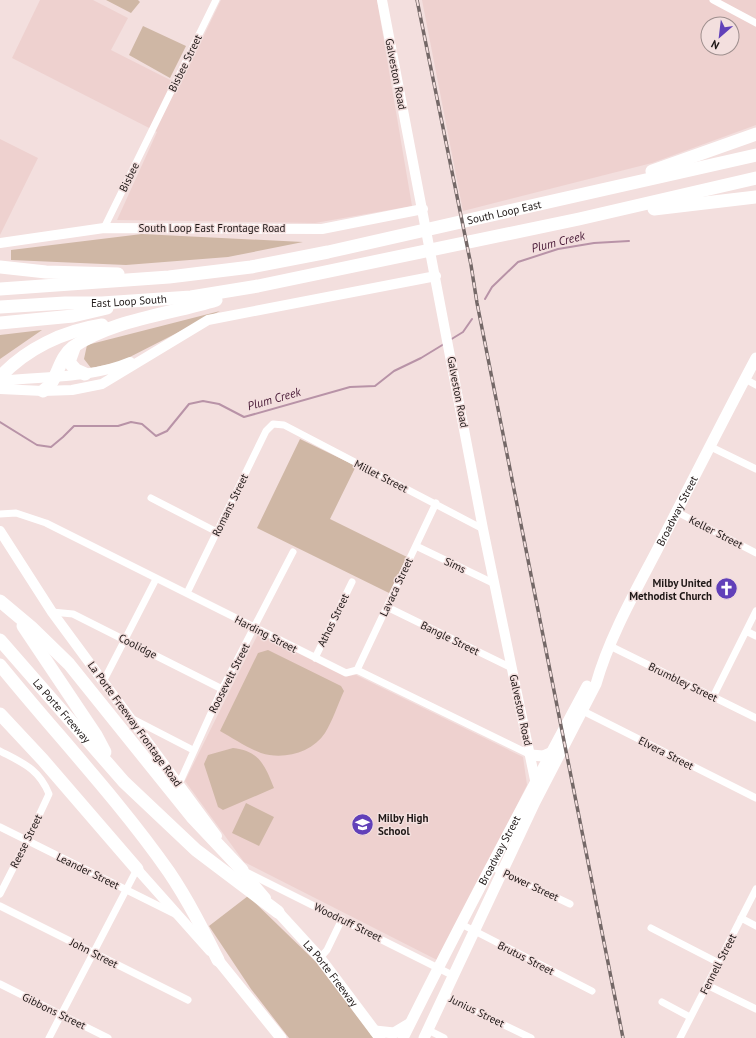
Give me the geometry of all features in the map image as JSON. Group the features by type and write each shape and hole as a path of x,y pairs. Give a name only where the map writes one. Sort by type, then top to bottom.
{"highway":[{"path":"638,179 756,134"},
{"path":"638,179 756,155"},
{"path":"644,207 756,178"},
{"name":"South Loop East","path":"252,267 328,252 566,198 638,179"},
{"path":"644,207 756,197"},
{"name":"South Loop East","path":"258,286 579,219 644,207"},
{"path":"0,267 46,272 89,272 170,277"},
{"name":"East Loop South","path":"0,289 170,277 252,267"},
{"path":"0,377 14,362 33,350 64,335 98,326 177,312 258,286"},
{"name":"East Loop South","path":"0,307 140,301 191,297 258,286"},
{"path":"0,323 73,316 140,301"},
{"path":"42,391 49,387 61,359 74,347 88,338 139,319"},
{"path":"74,347 69,362 76,370 85,374"},
{"path":"0,594 96,735 115,771"},
{"path":"0,601 31,627 69,664 192,817 242,870"},
{"name":"La Porte Freeway","path":"0,640 124,782 196,850 278,912"},
{"name":"La Porte Freeway","path":"0,665 110,794 169,872 190,904 218,960"},
{"path":"0,674 21,690"},
{"path":"0,714 43,760 137,869"}],"main road":[{"name":"Galveston Road","path":"382,0 512,668 531,755 539,774"},
{"name":"South Loop East Frontage Road","path":"0,243 104,228 322,229 423,209"},
{"path":"0,389 42,391 72,390 102,384 151,353 208,320 436,276"},
{"path":"0,381 85,374 120,366 151,353"},
{"name":"Broadway Street","path":"426,1034 454,976 497,869 539,774 550,753 596,684 601,666 610,646 756,358"},
{"name":"La Porte Freeway Frontage Road","path":"0,531 52,612 242,870 278,912"},
{"name":"Broadway Street","path":"539,774 579,709"},
{"path":"531,755 543,756 550,753"},
{"path":"137,869 218,960 281,1038"},
{"name":"Broadway Street","path":"403,1038 461,924 497,869"},
{"name":"La Porte Freeway","path":"278,912 320,958 377,1036"},
{"path":"377,1036 394,1033 411,1023"}],"street":[{"name":"Bisbee Street","path":"154,126 216,0"},
{"path":"713,0 756,23"},
{"name":"Bisbee","path":"104,228 154,126"},
{"path":"745,379 756,385"},
{"name":"Romans Street","path":"187,593 266,432 273,424 278,425"},
{"name":"Millet Street","path":"278,425 284,425 484,529"},
{"path":"711,447 756,469"},
{"path":"151,498 217,532"},
{"name":"Lavaca Street","path":"356,670 436,503"},
{"name":"Keller Street","path":"677,512 756,553"},
{"name":"Harding Street","path":"0,514 16,513 46,524 346,673 356,670 531,755"},
{"name":"Sims","path":"416,546 495,584"},
{"name":"Roosevelt Street","path":"179,784 222,688 293,552"},
{"path":"104,682 156,579"},
{"name":"Athos Street","path":"315,658 352,582"},
{"name":"Bangle Street","path":"387,607 512,668"},
{"path":"713,697 756,611"},
{"name":"Coolidge","path":"52,612 73,614 222,688"},
{"path":"746,631 756,636"},
{"name":"Brumbley Street","path":"610,646 756,718"},
{"name":"Elvera Street","path":"579,709 756,798"},
{"path":"130,717 194,750"},
{"name":"Reese Street","path":"0,751 30,767 44,782 49,794 28,841 0,894"},
{"name":"Leander Street","path":"0,827 177,915"},
{"path":"49,1038 137,869"},
{"name":"Power Street","path":"497,869 570,904"},
{"name":"Woodruff Street","path":"242,870 454,976"},
{"name":"Fennell Street","path":"680,1038 756,889"},
{"name":"John Street","path":"0,906 188,1000"},
{"path":"741,918 756,926"},
{"path":"320,958 327,950 342,919"},
{"name":"Brutus Street","path":"461,924 592,991"},
{"path":"650,928 718,963"},
{"name":"Gibbons Street","path":"0,984 108,1038"},
{"path":"707,985 756,1010"},
{"name":"Junius Street","path":"444,996 531,1038"},
{"path":"662,1002 690,1017"},
{"path":"426,1034 444,1038"}],"shaded area":[{"path":"40,0 93,0 128,18 111,50 180,85 221,0 377,0 412,206 315,223 117,220 157,132 12,58"},
{"path":"106,0 138,0 140,2 131,13"},
{"path":"422,0 756,0 756,125 652,163 463,211"},
{"path":"143,26 186,46 170,78 129,55"},
{"path":"0,139 38,158 0,235"},
{"path":"142,234 303,242 228,257 126,265 11,260 11,250"},
{"path":"220,311 120,362 91,368 84,359 87,345"},
{"path":"42,330 0,359 0,335"},
{"path":"300,439 356,466 330,519 407,557 389,593 257,528"},
{"name":"Milby High School","path":"259,632 346,676 356,675 523,757 527,785 439,961 244,862 185,781"},
{"path":"268,650 341,686 344,691 325,733 313,746 296,753 278,756 261,753 245,746 220,731 258,653"},
{"path":"233,748 250,752 255,756 264,766 274,788 223,810 218,807 204,764 208,755"},
{"path":"246,803 274,817 259,846 232,833"},
{"path":"248,896 315,961 374,1038 289,1038 251,989 209,926"}],"waterway":[{"name":"Plum Creek","path":"485,299 492,287 518,262 558,249 594,243 629,241"},
{"name":"Plum Creek","path":"450,340 463,332 472,319"},
{"name":"Plum Creek","path":"0,422 37,445 51,447 74,426 118,426 131,422 142,424 156,436 167,431 189,404 203,401 219,404 244,417 350,387 375,386 394,371 421,358 444,344"}],"railway":[{"path":"417,0 471,265 477,303 623,1038"}],"place":[{"name":"Milby United Methodist Church","path":"727,589"},
{"name":"Milby High School","path":"362,824"}]}
